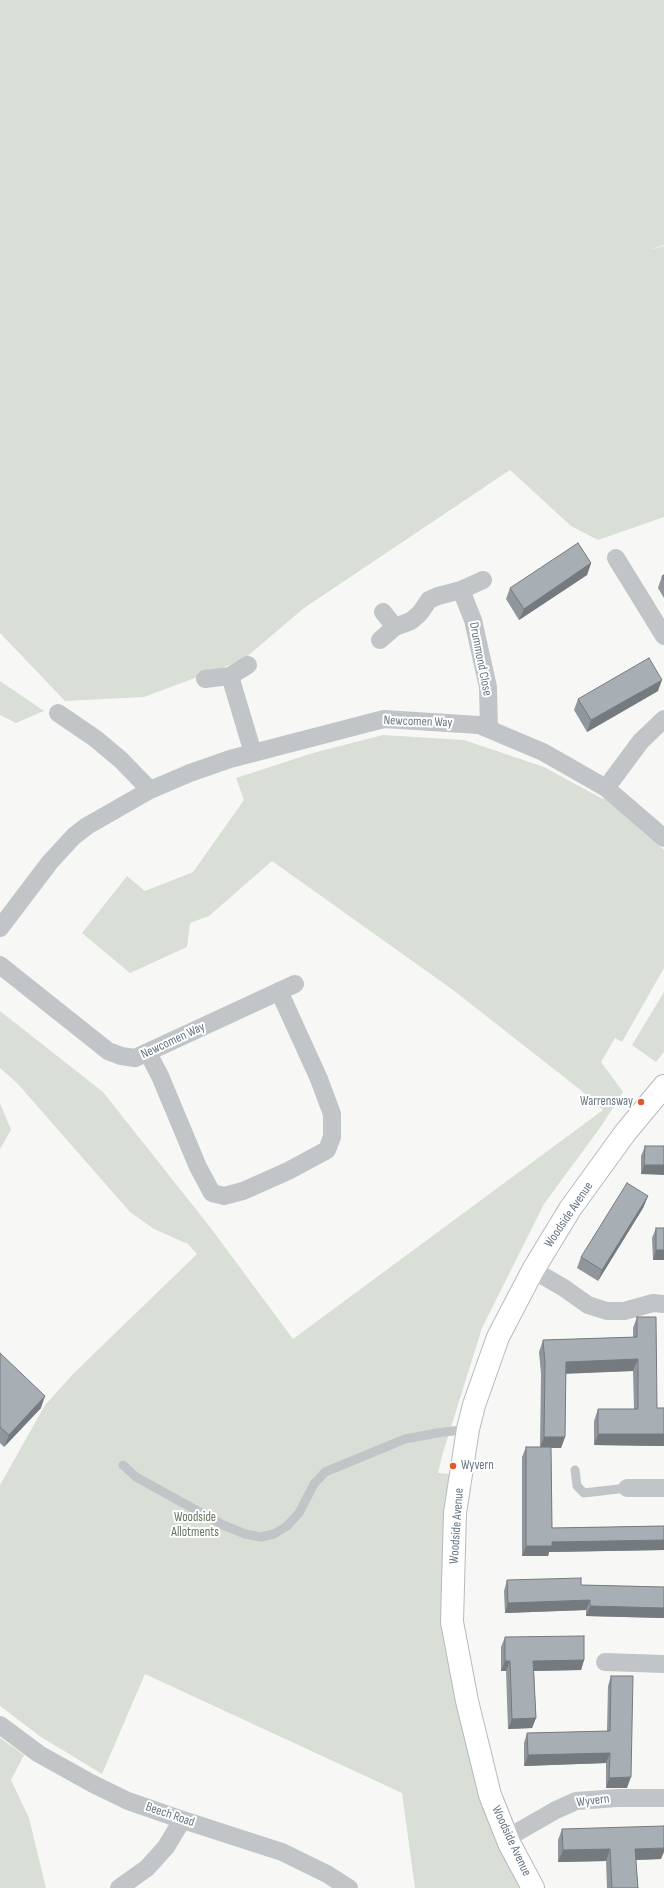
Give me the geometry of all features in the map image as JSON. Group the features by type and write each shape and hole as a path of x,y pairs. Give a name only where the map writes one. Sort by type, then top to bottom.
{"street":[{"path":"616,558 664,636"},
{"path":"380,640 395,627 411,621 420,613 429,600 461,590 483,580"},
{"name":"Drummond Close","path":"461,590 473,620 488,687 489,729"},
{"path":"384,612 395,627"},
{"path":"204,679 230,676 248,665"},
{"path":"230,676 253,753"},
{"path":"58,713 96,739 121,760 150,790"},
{"name":"Newcomen Way","path":"0,928 50,862 74,836 93,822 150,790 214,764 384,719 479,725 489,729 543,752 606,788 664,838"},
{"path":"606,788 641,741 664,719"},
{"name":"Newcomen Way","path":"0,965 108,1051 121,1056 135,1058 287,988 332,1114 332,1137 327,1150 288,1171 243,1191 224,1196 212,1193 198,1167 160,1076 148,1053"},
{"name":"Woodside Avenue","path":"533,1888 507,1838 490,1795 467,1701 452,1622 455,1513 468,1429 477,1397 498,1337 533,1270 570,1209 625,1134 664,1086"},
{"path":"533,1270 564,1288 588,1305 607,1311 624,1311 653,1303 664,1304"},
{"path":"628,1488 664,1488"},
{"path":"605,1662 664,1664"},
{"name":"Beech Road","path":"0,1725 39,1754 93,1784 128,1800 180,1819 282,1852 320,1870 349,1888"},
{"name":"Wyvern","path":"507,1838 556,1810 576,1801 617,1798 664,1798"},
{"path":"119,1888 147,1868 166,1847 178,1827 180,1819"}],"lane":[{"path":"123,1465 136,1478 223,1525 245,1534 261,1536 274,1534 287,1526 299,1513 314,1484 325,1472 405,1439 468,1429"},
{"path":"575,1470 577,1486 584,1493 628,1488"}],"green space":[{"path":"0,0 664,0 664,245 649,250 664,246 664,517 598,540 571,526 510,470 304,608 243,660 144,697 65,701 0,633"},
{"path":"0,681 44,711 16,723 0,715"},
{"name":"Woodside Allotments","path":"383,735 464,740 544,767 601,798 610,799 664,850 664,968 622,1042 615,1038 601,1062 623,1092 602,1125 544,1204 482,1328 438,1473 451,1474 444,1610 524,1888 415,1888 402,1793 145,1674 102,1774 41,1737 0,1706 0,1485 45,1405 74,1373 197,1254 188,1244 154,1229 130,1212 17,1083 0,1068 0,1011 103,1092 210,1227 293,1339 603,1110 578,1088 453,990 272,861 209,916 190,923 187,947 130,973 82,933 127,876 145,891 193,872 244,800 236,778 313,753"},
{"path":"664,992 664,1052 656,1062 632,1045"},
{"path":"0,1103 11,1130 0,1149"},
{"path":"0,1738 24,1755 11,1780 29,1818 46,1888 0,1888"}],"building":[{"path":"578,543 591,563 524,609 510,588"},
{"path":"649,658 662,680 591,720 578,699"},
{"path":"645,1146 664,1146 664,1165 644,1165"},
{"path":"627,1183 648,1196 602,1270 581,1257"},
{"path":"656,1228 664,1228 664,1250 656,1250"},
{"path":"637,1317 656,1317 657,1408 664,1408 664,1434 598,1434 598,1409 638,1409 638,1359 566,1362 565,1437 544,1437 545,1363 543,1340 637,1337"},
{"path":"0,1353 45,1396 9,1435 0,1427"},
{"path":"526,1447 551,1447 552,1528 664,1526 664,1540 552,1542 552,1546 526,1546"},
{"path":"581,1578 581,1585 664,1587 664,1608 590,1606 590,1600 508,1603 507,1580"},
{"path":"584,1636 584,1660 533,1661 536,1718 512,1719 510,1661 505,1661 505,1637"},
{"path":"611,1676 633,1676 631,1777 609,1778 610,1753 528,1755 527,1733 610,1731"},
{"path":"664,1826 664,1848 635,1849 638,1888 612,1888 610,1849 563,1850 562,1829"}],"place":[{"name":"Warrensway","path":"641,1102"},
{"name":"Wyvern","path":"453,1466"}]}
